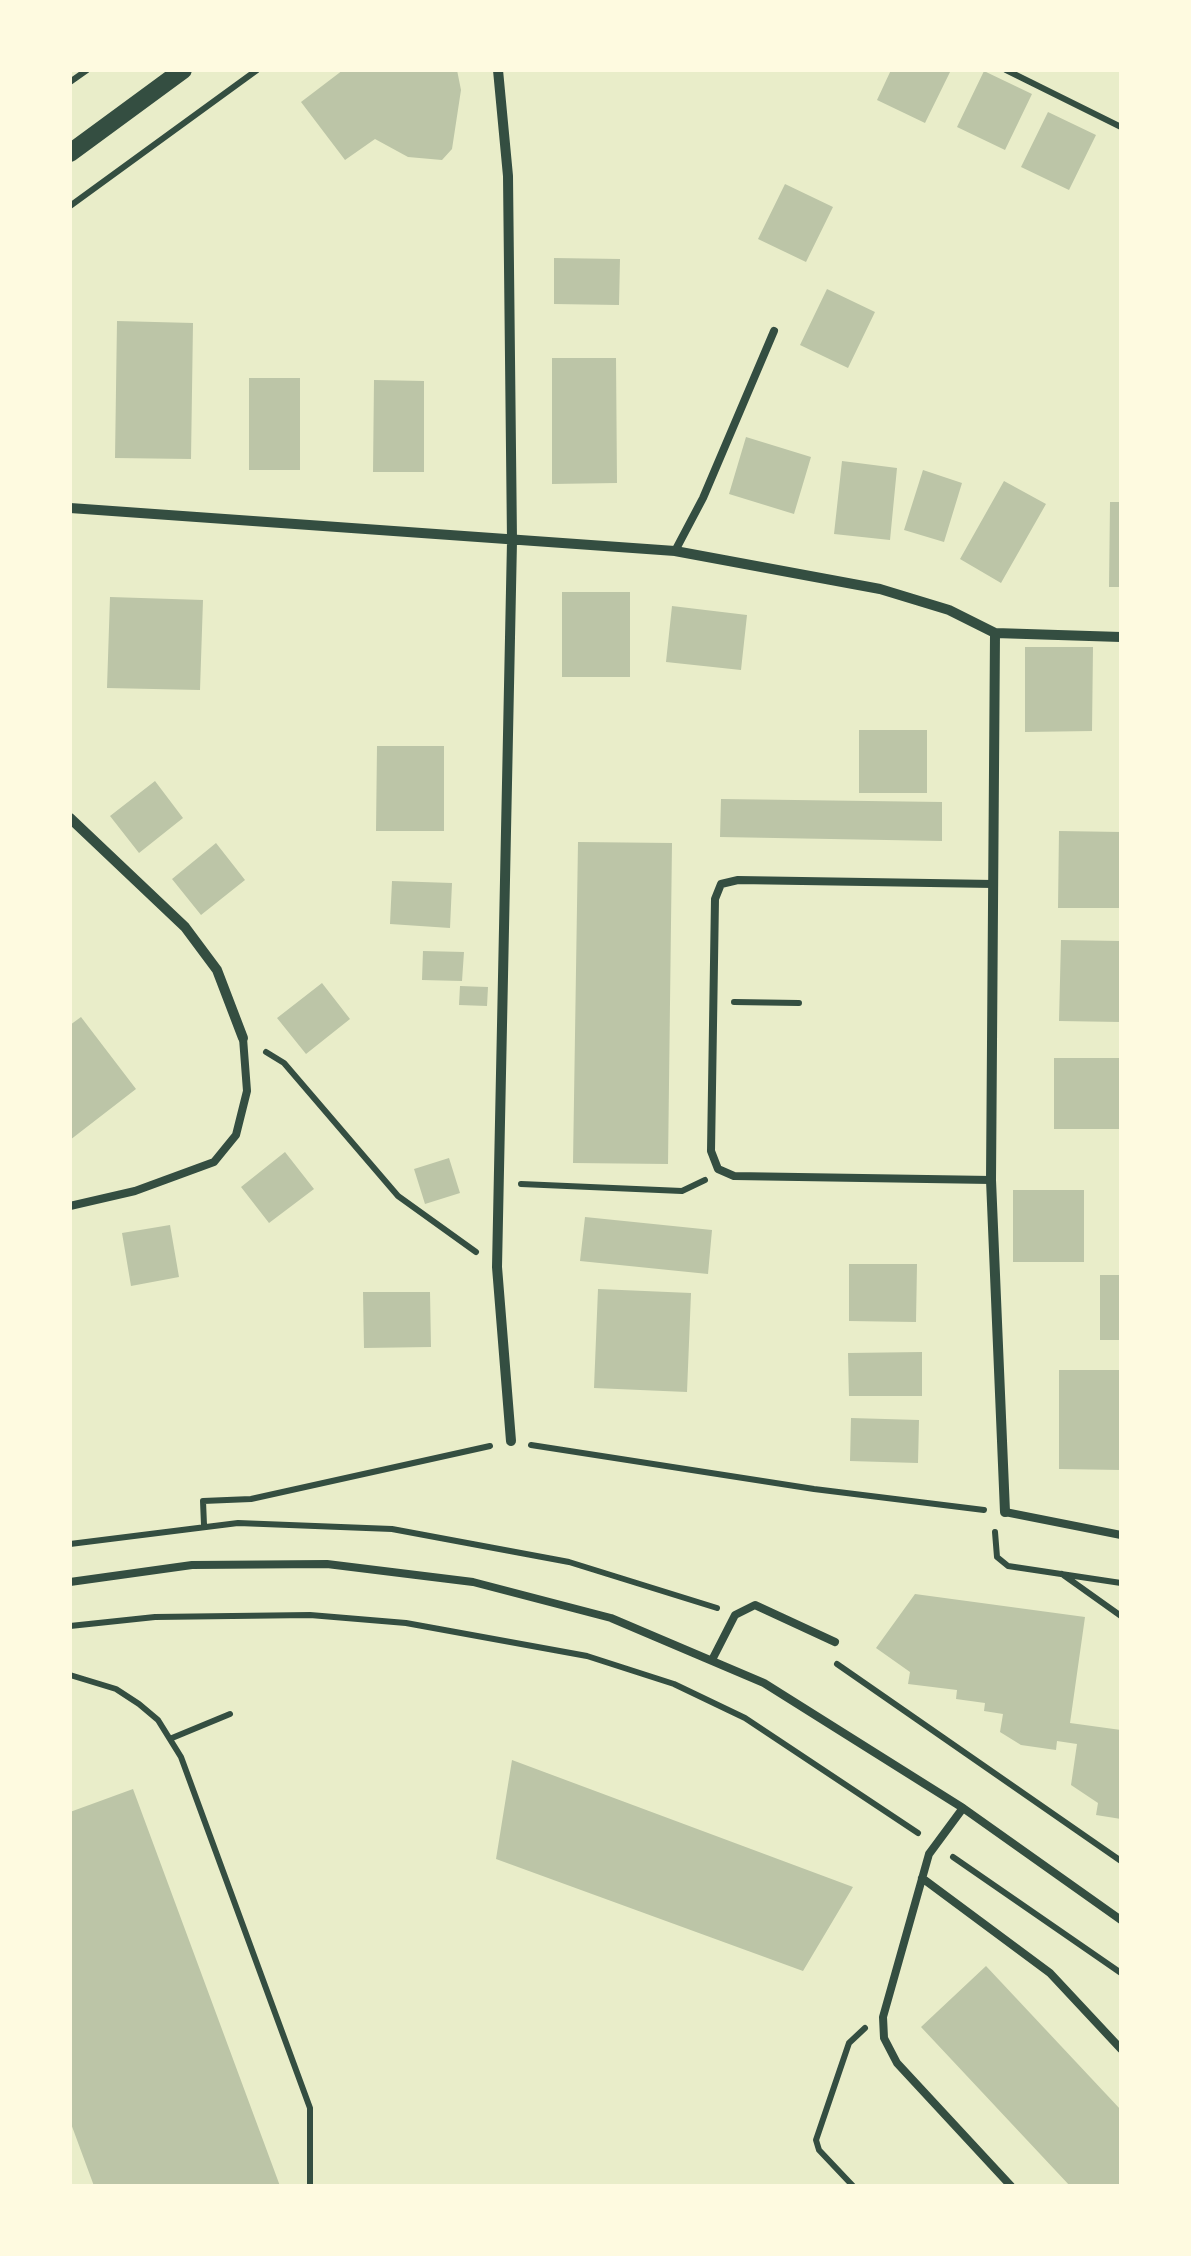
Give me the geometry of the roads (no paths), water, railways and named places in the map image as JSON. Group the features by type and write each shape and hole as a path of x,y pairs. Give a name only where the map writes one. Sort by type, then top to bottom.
{"street":[{"path":"70,153 183,70"},
{"path":"498,70 508,176 512,541 498,1267 510,1441"},
{"path":"70,508 675,551 880,589 949,610 995,633 1121,637"},
{"path":"995,633 991,1180 1000,1511"},
{"path":"70,818 185,927 217,970 244,1038"}],"lane":[{"path":"675,551 703,498 774,331"},
{"path":"991,1180 734,1176 718,1169 711,1151 714,899 729,881 994,884"},
{"path":"70,1206 134,1191 214,1162 236,1135 247,1090 244,1038"},
{"path":"1000,1511 1121,1535"},
{"path":"70,1582 176,1567 250,1563 394,1570 473,1582 575,1607 713,1658 822,1717 962,1808 1121,1920"},
{"path":"713,1658 735,1615 755,1605 836,1642"},
{"path":"962,1808 934,1844 922,1878 883,2017 884,2038 897,2064 1011,2186"},
{"path":"922,1878 1050,1973 1121,2049"}]}
